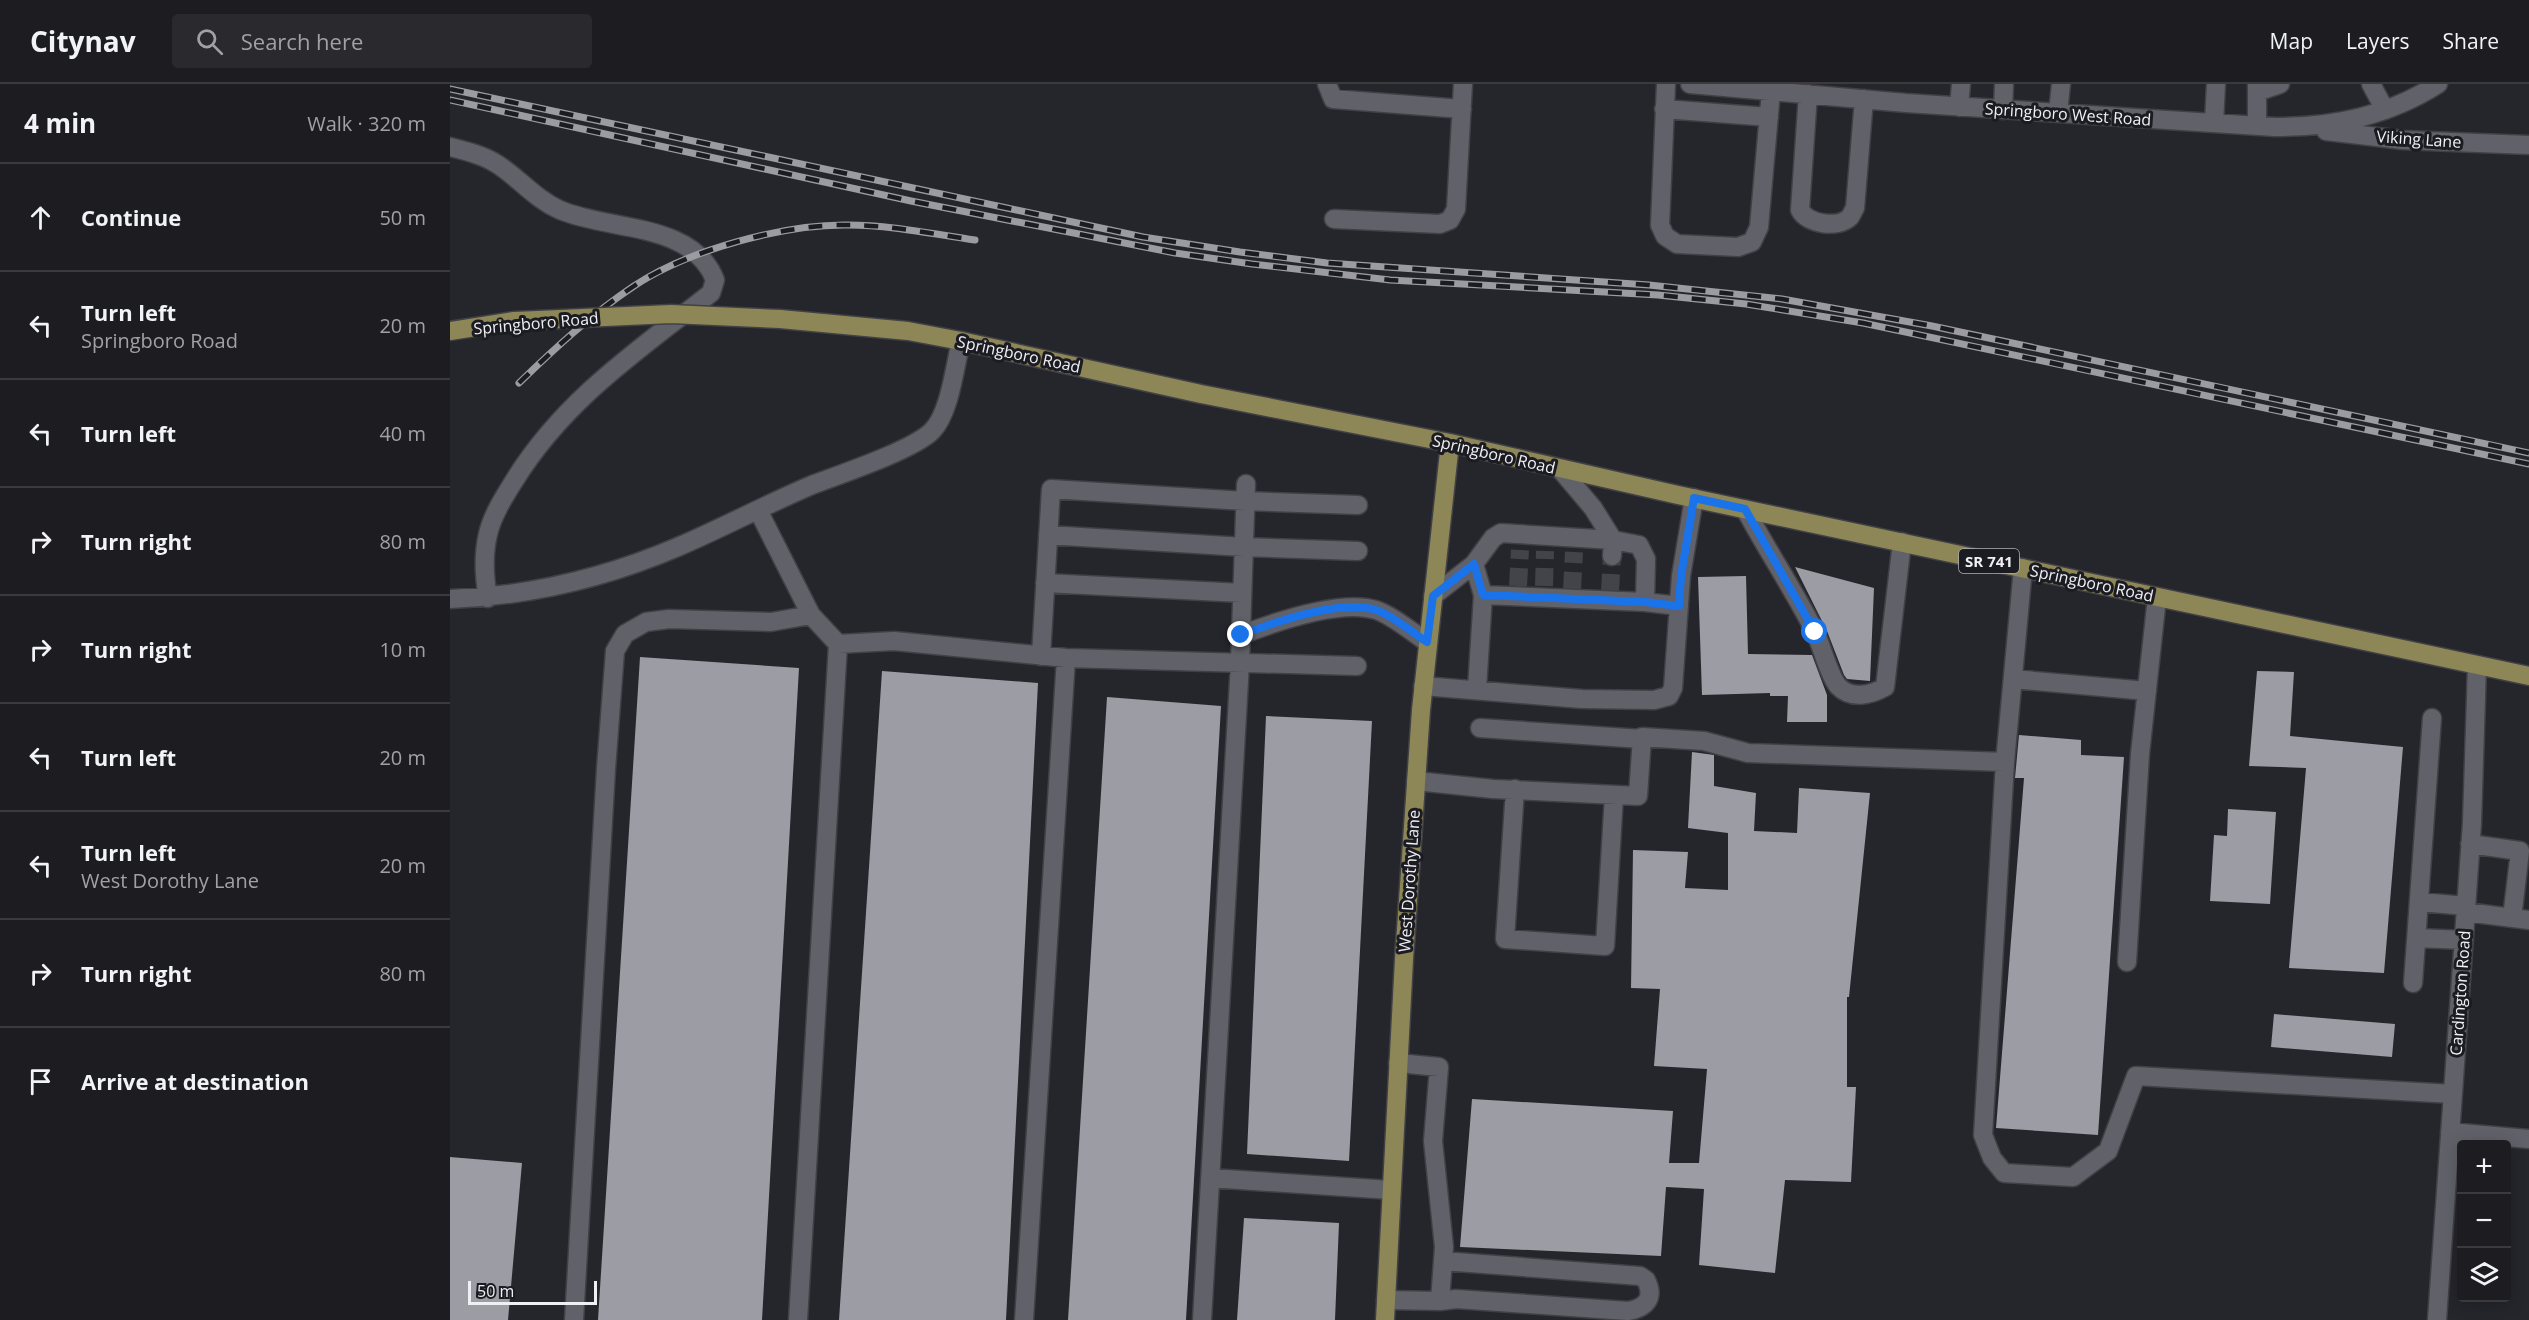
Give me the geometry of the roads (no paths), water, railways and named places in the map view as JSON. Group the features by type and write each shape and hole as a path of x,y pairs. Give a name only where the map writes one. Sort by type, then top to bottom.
{"main road":[{"name":"Springboro Road","path":"453,332 514,321 671,314 780,319 908,331 1201,394 1450,443 1694,498 2529,676"},
{"name":"West Dorothy Lane","path":"1385,1320 1398,1064 1423,686 1450,443"}],"street":[{"path":"1327,84 1333,99 1462,109"},
{"path":"1334,219 1440,224 1450,220 1456,208 1463,84"},
{"path":"1666,84 1660,225 1665,236 1677,244 1738,247 1752,243 1759,227 1769,117 1781,89"},
{"name":"Springboro West Road","path":"1690,84 1781,89 1808,94 1873,95 2003,110 2257,126 2309,127 2364,118 2424,93 2438,84"},
{"path":"1959,106 1961,84"},
{"path":"2003,110 2004,84"},
{"path":"2058,113 2061,84"},
{"path":"2214,123 2216,84"},
{"path":"2257,126 2257,88 2280,84"},
{"path":"2371,84 2385,110"},
{"path":"1808,94 1800,210 1803,217 1813,222 1837,222 1849,218 1855,208 1873,95"},
{"path":"1664,109 1769,117"},
{"name":"Viking Lane","path":"2309,127 2331,132 2403,140 2529,145"},
{"path":"450,147 481,156 498,165 537,197 562,211 683,242 701,255 715,280 711,294 606,374 577,401 550,430 526,462 507,492 488,534 484,555 488,597"},
{"path":"450,599 488,597 588,577 634,564 925,437 934,429 943,413 961,341"},
{"path":"1560,469 1593,508 1612,548"},
{"path":"1041,656 1051,489 1246,493 1358,505"},
{"path":"1202,1320 1240,663 1246,493"},
{"path":"1423,686 1582,699 1654,700 1669,696 1672,688 1681,576 1694,498"},
{"path":"1745,509 1815,632 1837,685 1847,693 1858,695 1874,693 1885,687 1902,542"},
{"path":"758,510 811,615 838,644 798,1320"},
{"path":"1433,596 1474,564 1501,532 1521,542 1612,548 1639,545 1646,559 1645,602"},
{"path":"1048,535 1244,547 1358,550"},
{"path":"1474,564 1483,595 1477,689"},
{"path":"2023,568 2005,762 1983,1135 1992,1158 2004,1173 2073,1177 2108,1151 2136,1076 2453,1094"},
{"path":"1045,583 1242,593"},
{"path":"1483,595 1518,591 1543,592 1610,596 1679,606"},
{"path":"2127,962 2140,754 2157,597"},
{"path":"1241,635 1281,620 1350,607 1377,610 1427,642"},
{"path":"574,1320 615,651 625,634 646,622 669,619 771,622 811,615"},
{"path":"838,644 894,641 1066,658 1357,666"},
{"path":"1024,1320 1066,658"},
{"name":"Cardington Road","path":"2437,1320 2470,844 2477,665"},
{"path":"2013,679 2147,691"},
{"path":"2413,983 2432,718"},
{"path":"1480,728 1704,741 1748,753 2005,762"},
{"path":"1416,781 1638,796 1642,739"},
{"path":"1515,789 1505,939 1605,946 1614,795"},
{"path":"2420,902 2520,919 2520,851 2470,844"},
{"path":"2417,938 2464,940"},
{"path":"1398,1064 1439,1066 1433,1141 1444,1247 1440,1301"},
{"path":"2450,1132 2529,1139"},
{"path":"1210,1178 1392,1190"},
{"path":"1386,1300 1456,1299 1628,1311 1641,1309 1647,1302 1649,1285 1640,1276 1443,1261"}],"tunnel":[{"path":"1518,586 1520,550"},
{"path":"1544,586 1545,551"},
{"path":"1572,590 1574,552"},
{"path":"1610,592 1612,556"}],"railway":[{"path":"450,89 1143,237 1327,263 1649,285 1782,299 1932,326 2529,453"},
{"path":"450,100 911,201 1175,253 1390,280 1658,295 1746,304 1863,323 2529,464"},
{"path":"519,383 574,332 634,286 681,261 737,242 795,229 848,225 880,226 975,240"}]}
